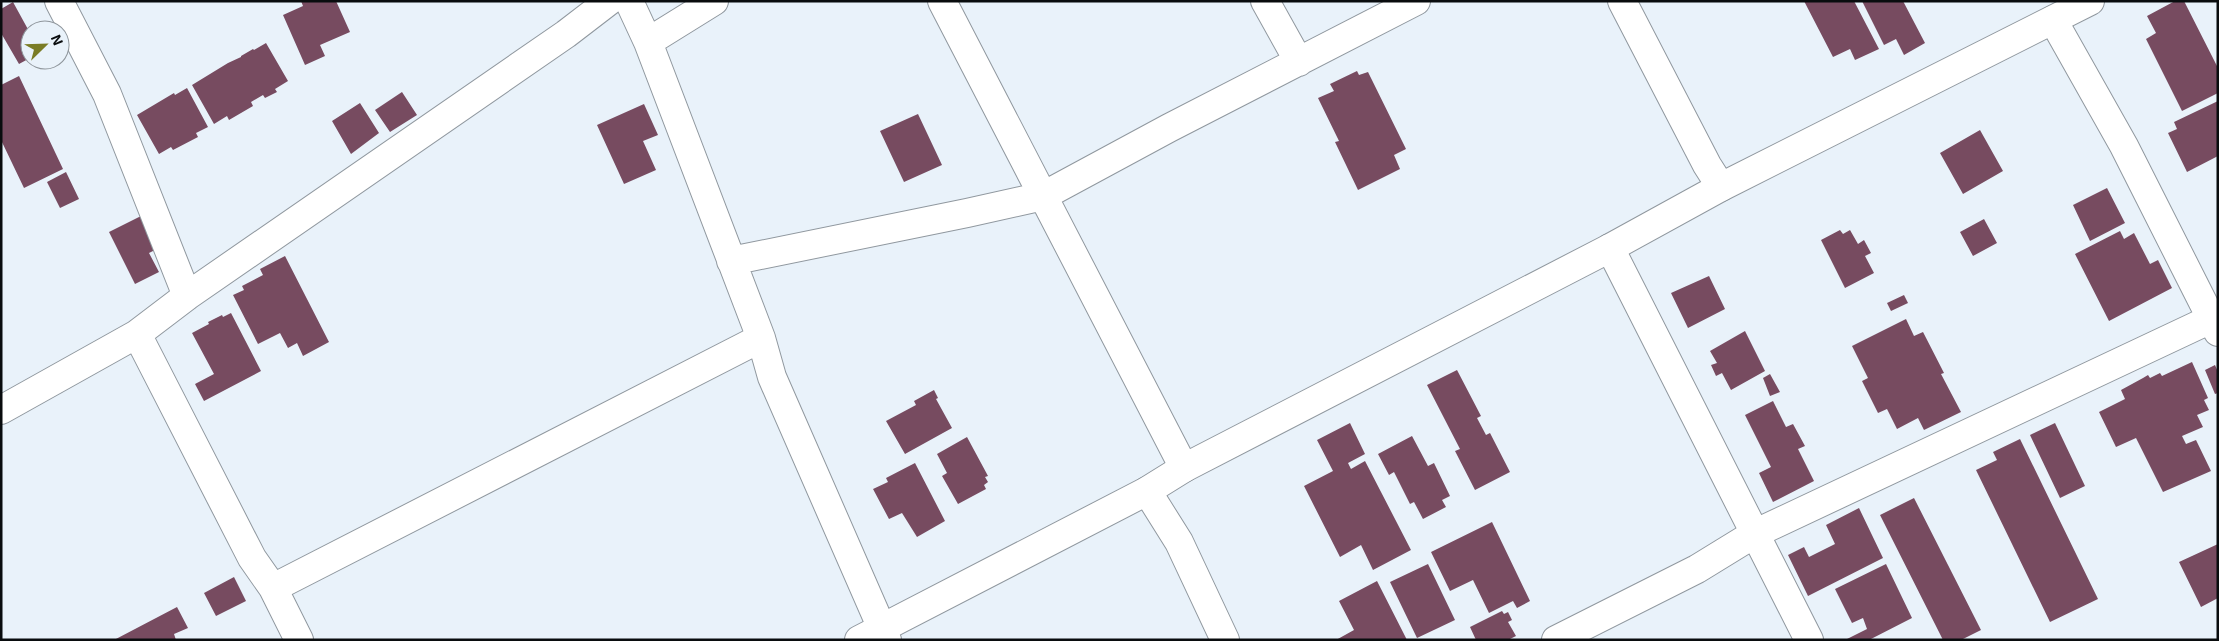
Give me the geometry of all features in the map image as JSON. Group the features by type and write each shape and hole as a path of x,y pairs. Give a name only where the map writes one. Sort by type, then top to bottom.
{"street":[{"path":"58,1 107,94 187,296"},
{"path":"1,410 137,334 187,296 566,34 610,1"},
{"path":"629,1 648,42 761,338 772,377 876,636 1147,491 1184,468 1610,248 1721,187 2090,1"},
{"path":"648,42 714,1"},
{"path":"942,1 1184,468"},
{"path":"1265,1 1298,62"},
{"path":"731,261 967,214 1043,196 1416,1"},
{"path":"1622,1 1707,164 1721,187"},
{"path":"1556,640 1697,569 1754,534 2215,326 2124,146 2053,20"},
{"path":"1610,248 1809,640"},
{"path":"137,334 252,558 273,588 299,640"},
{"path":"273,588 761,338"},
{"path":"1147,491 1179,542 1225,640"}],"building":[{"path":"301,1 336,1 350,32 320,45 325,56 305,65 283,15 303,6"},
{"path":"1804,1 1854,1 1879,49 1855,60 1850,49 1833,57"},
{"path":"1862,1 1903,1 1925,43 1904,55 1896,39 1884,45"},
{"path":"2175,1 2184,1 2218,68 2218,93 2182,111 2146,39 2156,33 2147,16"},
{"path":"13,2 23,20 20,20 19,64 1,33 1,9"},
{"path":"266,43 288,81 275,89 277,92 265,98 263,95 251,102 253,106 229,120 227,116 214,124 192,85"},
{"path":"1357,71 1359,75 1368,72 1406,149 1394,155 1400,169 1358,190 1335,142 1339,141 1318,98 1334,91 1330,84"},
{"path":"19,76 63,169 24,188 1,140 1,85"},
{"path":"187,88 208,127 196,133 198,137 173,150 171,147 159,154 137,115 174,93 175,95"},
{"path":"402,92 417,115 390,132 375,110"},
{"path":"2218,101 2218,156 2187,172 2168,133 2177,129 2174,122"},
{"path":"360,103 379,133 351,154 332,121"},
{"path":"644,104 658,135 643,141 656,170 624,184 597,125"},
{"path":"918,114 942,165 904,182 880,131"},
{"path":"1980,130 2003,171 1963,194 1940,153"},
{"path":"66,172 79,199 60,208 47,182"},
{"path":"2107,188 2125,223 2090,241 2073,205"},
{"path":"147,213 159,248 149,253 159,272 135,284 109,232"},
{"path":"1984,219 1997,243 1973,256 1960,232"},
{"path":"1840,230 1843,234 1850,230 1858,244 1864,240 1871,253 1865,256 1874,273 1845,288 1821,240"},
{"path":"2120,231 2124,239 2134,233 2150,264 2158,260 2172,288 2109,321 2075,254"},
{"path":"285,256 329,342 303,356 297,343 288,348 280,333 258,344 233,295 244,290 242,286 263,275 260,269"},
{"path":"1709,276 1725,309 1688,328 1671,293"},
{"path":"1904,295 1908,303 1891,311 1887,303"},
{"path":"231,313 261,371 204,401 195,384 214,374 192,333 209,324 208,322"},
{"path":"1906,319 1914,336 1923,332 1944,373 1941,374 1961,412 1924,430 1918,418 1897,429 1887,409 1878,413 1862,381 1868,378 1852,346"},
{"path":"1745,331 1765,371 1731,390 1722,373 1716,376 1711,365 1717,363 1710,351"},
{"path":"2192,362 2208,398 2204,400 2209,410 2197,415 2203,427 2182,436 2186,444 2196,440 2211,471 2163,492 2136,438 2116,447 2099,412 2125,399 2121,390 2148,375 2150,378 2160,373 2162,376"},
{"path":"2215,365 2218,372 2218,393 2215,394 2205,370"},
{"path":"1457,370 1481,416 1477,418 1486,435 1490,433 1510,472 1475,490 1455,451 1460,449 1427,385"},
{"path":"1770,374 1780,392 1770,396 1763,378"},
{"path":"934,390 938,398 936,399 952,428 905,454 886,421 916,405 914,401"},
{"path":"1773,401 1786,427 1793,424 1805,446 1798,449 1814,481 1773,502 1759,473 1771,467 1745,415"},
{"path":"1350,423 1365,454 1348,463 1351,469 1365,461 1411,550 1373,570 1361,545 1340,557 1304,486 1333,471 1317,440"},
{"path":"2055,423 2085,486 2060,498 2030,435"},
{"path":"1412,436 1428,466 1434,463 1450,496 1442,500 1446,507 1423,519 1414,502 1410,504 1394,472 1389,475 1378,454"},
{"path":"967,437 988,476 985,477 988,482 984,485 986,489 958,504 942,476 947,473 937,454"},
{"path":"2020,439 2098,599 2050,622 1976,470 1997,460 1993,452"},
{"path":"915,463 945,521 917,537 902,513 889,519 873,489 888,482 886,478"},
{"path":"1914,498 1981,630 1961,640 1943,640 1880,515"},
{"path":"1859,508 1883,558 1808,596 1788,555 1804,547 1809,557 1835,544 1826,525"},
{"path":"1492,522 1530,601 1517,608 1513,601 1489,613 1473,580 1450,591 1431,552"},
{"path":"2218,544 2218,598 2201,607 2179,562"},
{"path":"1428,564 1455,620 1417,638 1390,582"},
{"path":"1886,564 1912,618 1869,640 1845,640 1867,629 1863,618 1852,623 1835,589"},
{"path":"234,577 246,601 216,616 204,593"},
{"path":"1377,581 1407,640 1336,640 1354,630 1339,601"},
{"path":"177,607 188,628 174,634 176,640 114,640"},
{"path":"1502,611 1504,614 1508,612 1512,620 1508,622 1516,636 1508,640 1476,640 1470,627"}]}
